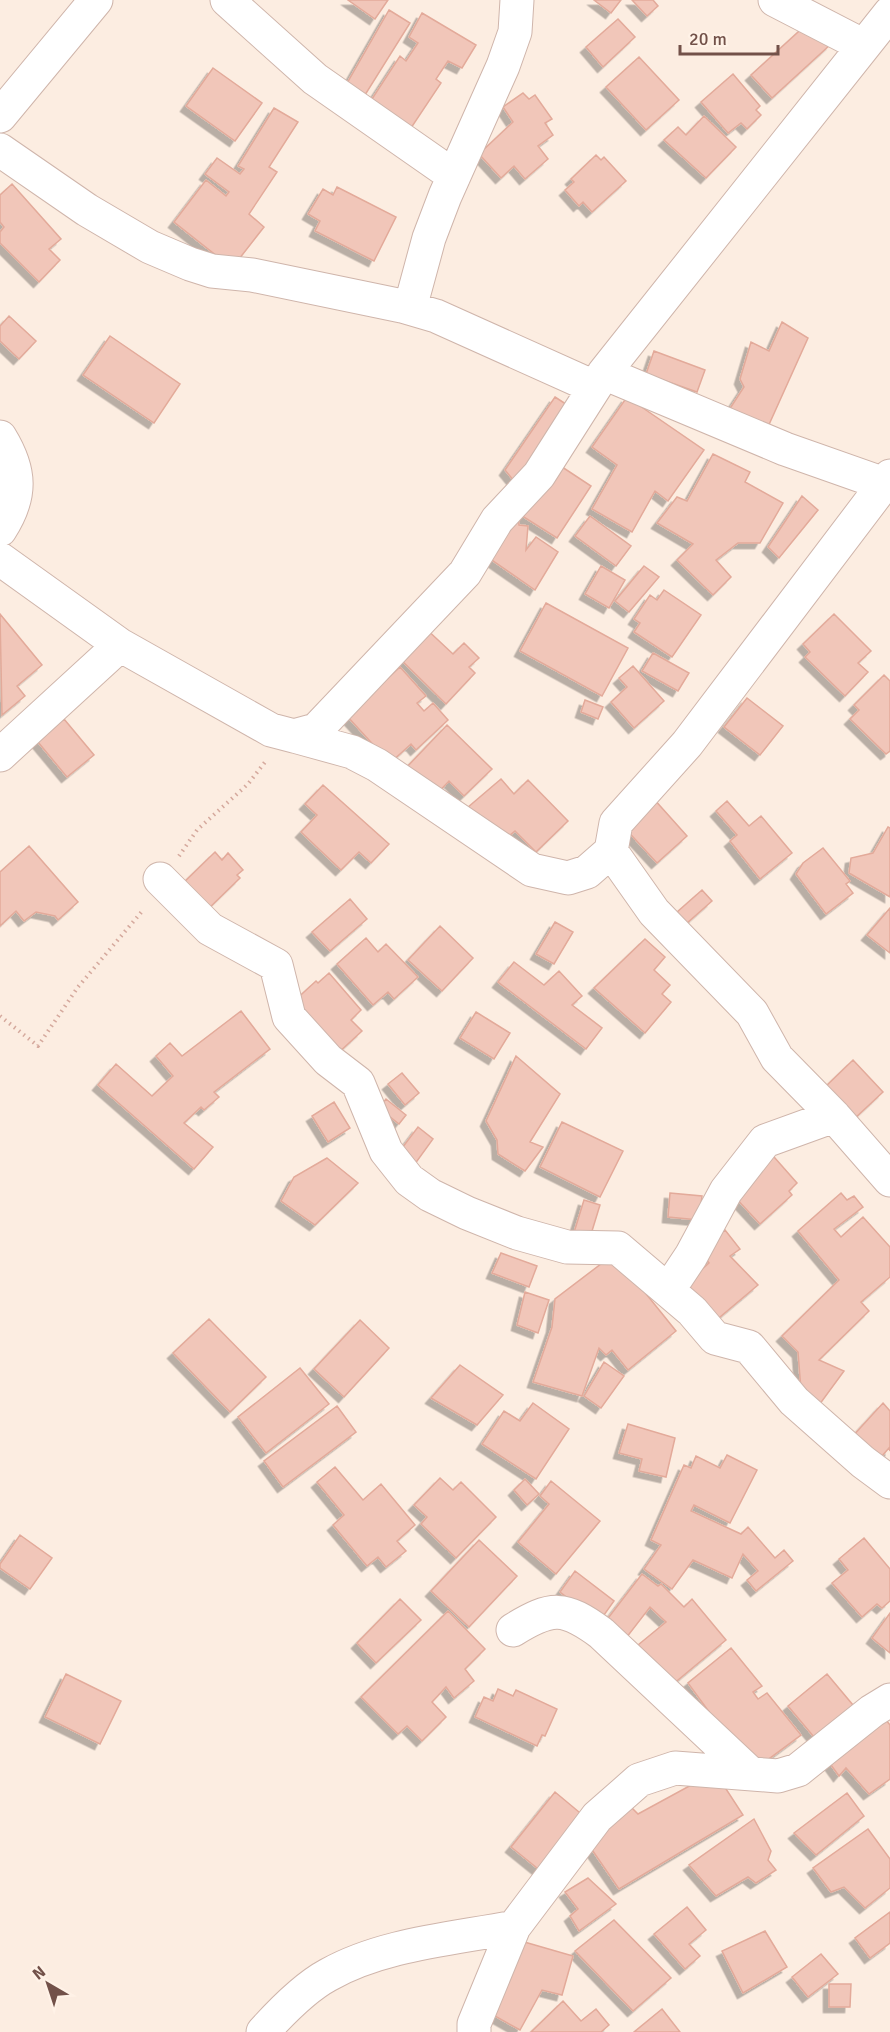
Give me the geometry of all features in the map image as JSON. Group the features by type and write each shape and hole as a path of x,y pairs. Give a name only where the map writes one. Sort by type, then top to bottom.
{"street":[{"path":"0,116 96,0"},
{"path":"227,0 315,79 454,176"},
{"path":"410,308 429,238 503,66 515,32 517,0"},
{"path":"775,0 862,45"},
{"path":"294,736 316,730 333,715 465,573 497,520 539,475 599,380 862,45 890,13"},
{"path":"0,150 87,210 150,247 190,264 212,271 252,275 436,315 599,380 785,449 887,482 687,744 616,823 611,851 587,872 568,878 532,870 377,765 352,752 271,730 120,645 0,559"},
{"path":"0,437 17,477 17,484 12,512 0,530"},
{"path":"0,755 120,645"},
{"path":"611,851 654,912 752,1013 777,1058 834,1116 890,1180"},
{"path":"160,879 210,929 276,965 289,1017 328,1060 358,1083 386,1151 409,1180 448,1204 517,1233 567,1247 618,1248 669,1289 692,1311 714,1338 749,1347 794,1401 863,1462 890,1482"},
{"path":"669,1289 691,1256 726,1191 765,1141 834,1116"},
{"path":"513,1630 537,1615 557,1610 578,1616 601,1633 750,1773"},
{"path":"474,2032 474,2024 514,1927 597,1817 639,1780 675,1768 778,1776 798,1770 872,1711 890,1700"},
{"path":"263,2032 280,2014 327,1975 385,1952 514,1927"}],"building":[{"path":"348,0 388,0 375,19"},
{"path":"594,0 621,0 611,13"},
{"path":"632,0 653,0 658,6 647,16"},
{"path":"389,10 410,23 360,103 342,92"},
{"path":"422,13 476,45 462,68 448,61 436,79 441,83 411,128 370,102 400,56 406,61 418,43 409,37"},
{"path":"618,19 635,37 603,67 586,47"},
{"path":"809,22 831,44 772,98 751,75"},
{"path":"639,57 679,100 646,130 606,87"},
{"path":"213,68 262,103 235,141 186,106"},
{"path":"733,74 760,106 756,110 761,115 747,129 741,123 728,133 701,102"},
{"path":"523,93 529,99 535,95 552,119 545,123 553,135 538,146 548,159 525,179 514,166 501,178 479,154 513,122 503,107"},
{"path":"274,108 298,122 269,167 277,172 249,214 264,227 232,268 174,222 206,180 226,196 229,192 205,174 217,158 240,174 244,169 238,166"},
{"path":"704,116 736,147 706,178 664,140 678,127 686,135"},
{"path":"596,155 601,160 604,157 626,181 592,212 583,202 579,206 565,190 574,182 571,179"},
{"path":"12,184 61,239 49,249 60,260 39,282 0,243 0,232 4,227 0,222 0,195"},
{"path":"337,187 396,217 374,261 315,231 320,221 308,214 323,189 333,195"},
{"path":"9,316 36,341 19,359 0,341 0,326"},
{"path":"782,322 808,338 767,429 729,410 744,387 740,379 751,342 769,351"},
{"path":"110,336 180,384 154,423 83,375"},
{"path":"654,351 705,370 697,392 646,374"},
{"path":"555,397 572,408 519,487 505,470"},
{"path":"627,397 704,450 668,501 655,491 632,532 592,509 617,465 592,447"},
{"path":"713,454 750,472 745,482 783,503 760,543 738,543 716,560 731,577 713,595 677,560 693,544 657,523 677,497 687,501"},
{"path":"553,461 591,486 557,538 519,514"},
{"path":"802,496 818,510 779,558 768,547"},
{"path":"518,507 519,525 528,526 526,550 536,537 558,552 535,590 489,558"},
{"path":"590,516 631,546 616,566 575,536"},
{"path":"601,566 625,580 609,608 585,594"},
{"path":"644,566 659,577 629,612 615,601"},
{"path":"664,590 701,615 672,657 634,632 640,623 634,619 650,595 657,600"},
{"path":"546,603 628,648 602,696 520,651"},
{"path":"0,614 42,665 17,686 25,696 2,715"},
{"path":"834,614 871,651 858,663 868,672 845,696 805,657 810,652 803,644"},
{"path":"422,625 453,654 464,643 479,658 469,667 475,673 446,704 393,652"},
{"path":"653,653 689,673 678,691 642,671"},
{"path":"633,666 664,701 634,728 611,702 627,687 619,678"},
{"path":"400,667 426,696 417,703 424,711 433,703 448,720 416,750 411,744 390,763 347,716"},
{"path":"884,675 890,681 890,751 886,754 850,719 859,710 854,705"},
{"path":"747,698 783,726 760,755 724,727"},
{"path":"585,700 603,707 598,719 581,712"},
{"path":"64,719 94,755 67,777 38,742"},
{"path":"447,725 492,769 464,796 449,781 433,798 404,770"},
{"path":"501,779 514,794 528,780 568,821 536,852 515,831 498,845 467,808"},
{"path":"323,785 389,844 371,863 359,852 341,870 301,832 317,815 305,804"},
{"path":"653,798 687,836 657,863 622,825"},
{"path":"727,801 749,826 761,816 792,853 760,879 730,841 737,835 716,811"},
{"path":"888,827 890,828 890,897 849,873 851,858 873,853"},
{"path":"29,846 78,902 58,920 55,916 36,912 24,921 16,911 0,926 0,872"},
{"path":"823,848 850,881 846,884 853,893 826,914 796,874 803,863"},
{"path":"215,852 222,860 228,853 243,870 237,875 240,878 203,914 178,888"},
{"path":"702,890 712,901 678,931 668,920"},
{"path":"350,899 367,919 330,951 312,932"},
{"path":"890,908 890,953 867,935"},
{"path":"555,922 573,932 554,964 536,954"},
{"path":"440,926 473,958 442,991 408,960"},
{"path":"366,938 378,952 386,944 418,977 394,999 388,992 373,1005 337,964"},
{"path":"645,939 665,957 654,970 670,985 662,994 671,1002 645,1033 594,988"},
{"path":"514,962 544,985 559,971 582,996 572,1005 602,1028 586,1049 498,982"},
{"path":"329,973 361,1010 351,1020 362,1031 336,1055 291,1004 316,981 318,983"},
{"path":"241,1011 270,1049 214,1092 219,1097 204,1110 201,1107 184,1123 213,1147 194,1169 98,1085 116,1064 152,1096 173,1076 156,1056 170,1043 182,1056"},
{"path":"476,1012 510,1033 494,1059 460,1038"},
{"path":"516,1056 560,1094 530,1142 543,1147 525,1171 498,1154 497,1140 486,1121"},
{"path":"853,1060 883,1092 853,1120 824,1088"},
{"path":"402,1073 419,1093 405,1105 388,1084"},
{"path":"386,1099 406,1115 399,1124 379,1108"},
{"path":"334,1102 350,1128 328,1142 312,1116"},
{"path":"562,1122 623,1151 600,1197 540,1167"},
{"path":"418,1127 433,1139 412,1168 396,1156"},
{"path":"767,1149 797,1183 789,1191 792,1195 760,1224 733,1195"},
{"path":"327,1158 358,1183 315,1225 281,1201 294,1177"},
{"path":"670,1193 702,1196 699,1220 668,1217"},
{"path":"841,1193 847,1200 854,1196 863,1207 834,1229 841,1237 863,1217 890,1247 890,1277 861,1302 869,1311 819,1360 844,1371 814,1412 801,1390 798,1352 782,1336 839,1280 798,1231"},
{"path":"584,1200 600,1205 588,1244 572,1239"},
{"path":"725,1230 740,1249 730,1256 758,1285 714,1322 681,1288 709,1263 699,1250"},
{"path":"501,1253 537,1266 529,1287 492,1273"},
{"path":"614,1254 676,1331 628,1370 612,1350 606,1355 599,1348 582,1396 533,1382 552,1327 555,1299"},
{"path":"525,1292 549,1300 538,1333 517,1325"},
{"path":"209,1319 266,1377 230,1412 173,1353"},
{"path":"360,1320 389,1348 344,1397 314,1369"},
{"path":"604,1362 624,1376 601,1408 584,1396"},
{"path":"460,1365 503,1395 477,1425 431,1398"},
{"path":"300,1368 329,1404 266,1453 238,1417"},
{"path":"533,1403 569,1429 536,1479 482,1444 504,1411 520,1421"},
{"path":"883,1403 890,1411 890,1451 889,1448 874,1465 851,1438"},
{"path":"337,1406 356,1432 283,1487 264,1461"},
{"path":"628,1424 675,1438 666,1477 639,1471 642,1459 619,1453"},
{"path":"727,1455 757,1470 730,1523 694,1505 691,1511 741,1534 748,1527 775,1558 784,1550 793,1561 756,1591 747,1580 758,1571 743,1554 732,1578 693,1560 672,1589 644,1569 661,1545 651,1540 684,1465 691,1468 696,1456 720,1468"},
{"path":"335,1467 363,1500 381,1484 415,1525 397,1541 406,1551 386,1567 378,1557 367,1566 333,1525 344,1515 317,1482"},
{"path":"440,1478 453,1490 461,1482 496,1517 456,1558 421,1524 427,1517 414,1505"},
{"path":"525,1479 539,1494 527,1505 514,1490"},
{"path":"551,1481 600,1521 556,1574 518,1542 549,1504 540,1496"},
{"path":"20,1535 52,1558 30,1589 0,1568 0,1564"},
{"path":"864,1538 890,1569 890,1601 882,1608 877,1604 862,1617 832,1583 848,1570 839,1559"},
{"path":"479,1540 517,1576 469,1627 431,1591"},
{"path":"575,1571 614,1601 599,1622 560,1592"},
{"path":"642,1574 658,1586 661,1584 684,1607 692,1599 726,1640 672,1685 638,1645 666,1622 650,1607 623,1642 602,1626"},
{"path":"400,1599 421,1620 376,1663 357,1643"},
{"path":"448,1611 485,1649 465,1669 474,1681 454,1698 446,1687 432,1702 446,1717 422,1741 407,1726 398,1734 361,1697"},
{"path":"890,1613 890,1653 872,1638"},
{"path":"731,1648 762,1686 753,1692 758,1699 767,1693 801,1735 758,1767 726,1728 723,1731 688,1683"},
{"path":"66,1674 121,1701 100,1744 45,1717"},
{"path":"827,1674 858,1711 819,1743 788,1706"},
{"path":"498,1689 513,1696 516,1690 557,1709 545,1736 542,1735 537,1746 475,1717 484,1697 493,1701"},
{"path":"879,1711 890,1725 890,1779 869,1794 846,1768 839,1776 823,1754"},
{"path":"715,1772 743,1815 619,1889 586,1841 625,1801 638,1814"},
{"path":"555,1792 585,1817 542,1872 511,1847"},
{"path":"847,1793 864,1816 816,1855 794,1833"},
{"path":"754,1819 771,1851 768,1860 776,1870 756,1883 748,1877 716,1896 689,1865"},
{"path":"868,1829 890,1859 890,1888 865,1908 844,1887 831,1892 813,1868"},
{"path":"588,1878 616,1904 579,1931 570,1916 578,1909 565,1892"},
{"path":"687,1907 706,1930 689,1944 700,1956 685,1969 654,1934"},
{"path":"890,1912 890,1943 870,1958 855,1938"},
{"path":"614,1920 671,1978 633,2011 575,1951"},
{"path":"765,1931 787,1967 743,1993 722,1951"},
{"path":"514,1939 573,1956 562,1995 542,1990 520,2030 486,2011"},
{"path":"821,1954 838,1974 808,1997 792,1977"},
{"path":"829,1984 851,1984 850,2007 829,2007"},
{"path":"563,2001 581,2021 596,2009 609,2025 601,2032 531,2032"},
{"path":"662,2009 680,2032 634,2032"}]}
